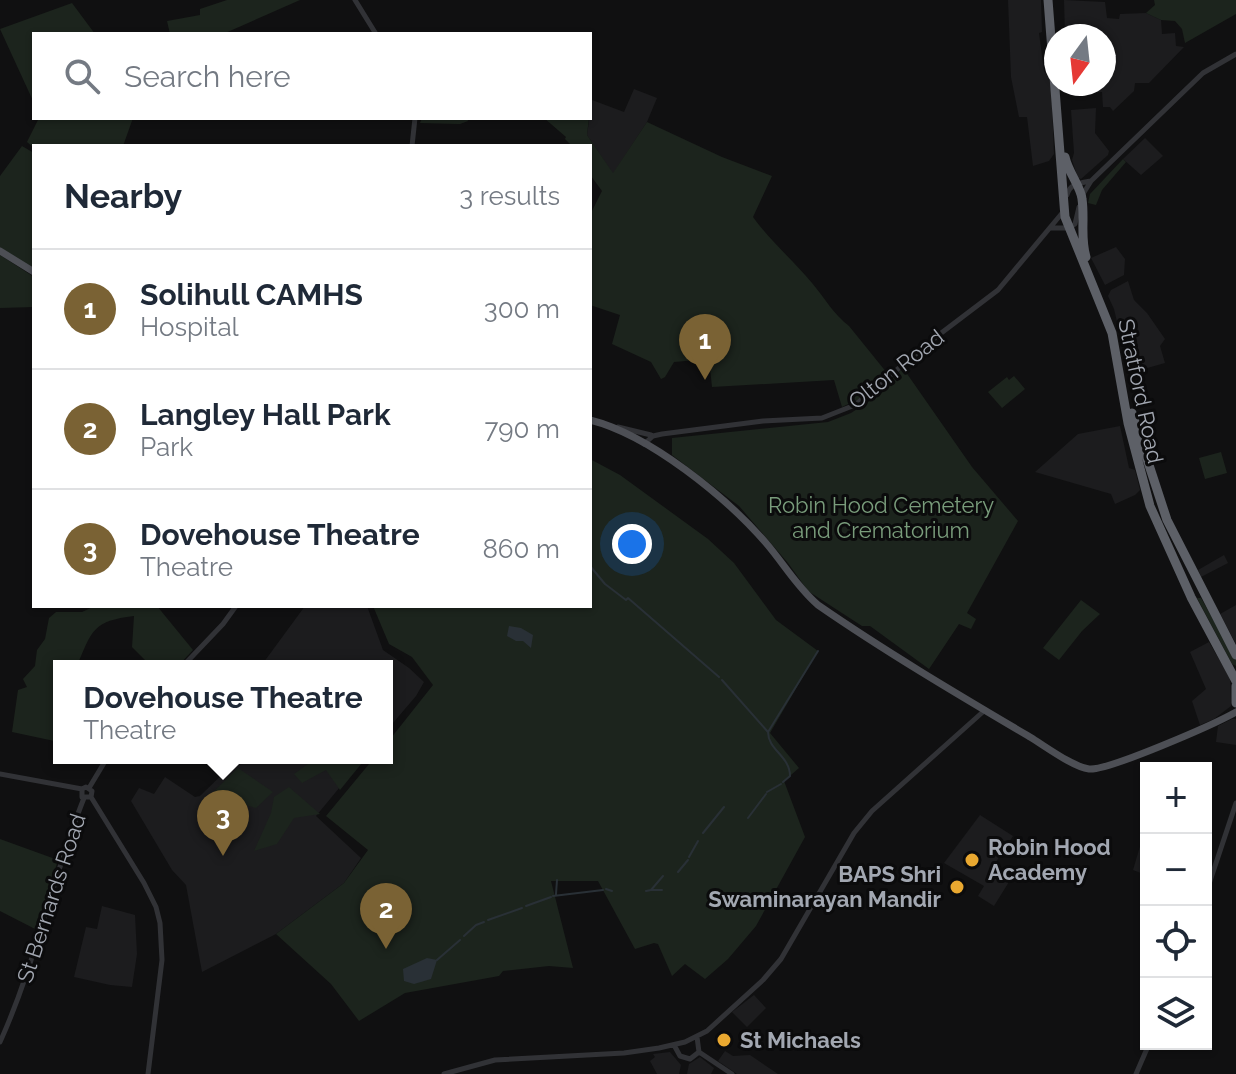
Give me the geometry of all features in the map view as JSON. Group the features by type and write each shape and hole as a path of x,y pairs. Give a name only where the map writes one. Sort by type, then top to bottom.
{"highway":[{"name":"Stratford Road","path":"1050,0 1052,24"},
{"name":"Stratford Road","path":"1050,0 1064,165 1082,195 1083,247 1117,332 1146,496 1236,655"},
{"name":"Stratford Road","path":"1059,96 1064,208 1069,228 1112,333 1139,452 1158,492 1162,522 1191,597 1236,683"},
{"path":"1146,496 1158,492"},
{"path":"1191,597 1201,591"},
{"path":"1236,683 1236,703"}],"main road":[{"path":"0,251 32,271"},
{"path":"592,420 610,425 644,444 740,514 818,605 1080,766 1089,769 1117,762 1201,730 1236,712"}],"street":[{"path":"355,0 375,32"},
{"path":"1051,228 1069,228 1077,223 1082,195 1091,181 1203,73 1236,54"},
{"path":"412,144 415,120"},
{"path":"1075,184 1091,181"},
{"name":"Olton Road","path":"610,425 653,436 763,421 822,418 855,405 998,290 1051,228 1064,208 1068,189 1075,184"},
{"path":"644,444 653,436"},
{"path":"189,660 235,608"},
{"path":"444,1074 495,1060 624,1053 674,1045 697,1037 770,974 854,833 872,811 985,710"},
{"name":"St Bernards Road","path":"86,789 103,764"},
{"path":"0,774 86,789 92,793 87,797 144,883 156,907 162,960 148,1074"},
{"name":"St Bernards Road","path":"0,1042 30,966 65,847 87,797"},
{"path":"1212,875 1236,803"},
{"path":"674,1045 680,1056 694,1058 699,1052 697,1037"},
{"path":"1136,1074 1146,1050"},
{"path":"699,1052 732,1074"}],"shaded area":[{"path":"1008,0 1041,0 1042,32 1039,33 1044,96 1052,96 1054,154 1049,161 1033,166 1027,117 1019,117 1011,77"},
{"path":"1064,0 1105,2 1107,18 1119,19 1120,14 1146,13 1161,20 1162,34 1175,33 1176,46 1184,47 1149,83 1135,83 1134,91 1113,111 1110,107 1103,107 1102,96 1116,96 1116,24 1065,24"},
{"path":"634,89 657,98 647,122 613,174 587,135 589,120 592,120 592,100 624,112"},
{"path":"1096,108 1095,133 1109,151 1081,179 1072,160 1071,110"},
{"path":"1145,138 1163,156 1141,175 1123,159"},
{"path":"1116,247 1125,259 1124,275 1105,285 1091,258"},
{"path":"1128,281 1134,300 1165,339 1160,346 1165,363 1133,372 1128,368 1108,296 1111,290"},
{"path":"1120,426 1129,468 1135,470 1140,490 1135,495 1115,504 1111,494 1035,472 1078,434"},
{"path":"1224,555 1228,563 1201,577 1198,570"},
{"path":"1236,605 1236,644 1220,614"},
{"path":"304,608 368,608 383,650 424,682 393,723 393,660 265,660"},
{"path":"509,626 533,635 531,648 523,641 507,636"},
{"path":"1209,642 1230,678 1231,706 1200,725 1192,701 1206,689 1190,652"},
{"path":"1236,719 1236,745 1216,742 1218,726"},
{"path":"233,764 359,764 316,816 361,858 344,883 276,934 202,972 186,885 172,870 131,801 139,788 154,794 165,777 195,797 200,796"},
{"name":"Robin Hood Academy","path":"980,815 1013,836 994,865 1012,877 994,906 978,896 984,886 944,863"},
{"path":"1140,846 1140,873 1133,870"},
{"path":"102,906 135,915 137,954 132,987 74,977 86,927 97,929"},
{"path":"427,958 437,960 431,979 414,984 404,981 403,969"},
{"path":"754,995 766,1008 747,1027 732,1012"},
{"path":"725,1051 733,1056 750,1055 778,1074 737,1074 718,1061"},
{"path":"670,1052 681,1065 679,1074 657,1074 650,1061 655,1057 653,1054"},
{"path":"700,1057 714,1068 711,1074 687,1074 689,1064"}],"green space":[{"path":"227,0 300,0 228,32 170,32 167,21 200,15 200,9"},
{"path":"1154,0 1236,0 1236,14 1185,43 1182,29 1175,21 1161,20 1146,13 1155,5"},
{"path":"72,3 94,32 32,32 32,99 0,29"},
{"path":"38,120 132,120 124,144 32,146 27,142"},
{"path":"421,120 468,121 460,124 420,123"},
{"path":"546,120 589,120 587,135 613,173 647,122 772,176 753,217 887,373 863,397 842,407 834,380 712,387 709,359 674,362 661,379 651,362 612,344 620,315 592,306 592,211 602,191 592,177 592,144 570,144"},
{"path":"22,146 32,152 32,269 0,247 0,176"},
{"path":"1123,159 1126,162 1102,190 1096,205 1088,203 1090,194"},
{"path":"0,255 32,276 32,307 0,308"},
{"name":"Robin Hood Cemetery and Crematorium","path":"903,368 972,467 1018,521 967,613 976,619 971,629 959,624 929,669 870,626 862,626 808,591 739,506 672,455 672,438 828,422 868,402"},
{"path":"1014,376 1025,389 1002,408 988,392 1007,377 1009,380"},
{"path":"1221,452 1227,473 1205,479 1199,458"},
{"path":"592,460 620,475 708,539 734,563 776,620 818,651 770,733 799,768 784,781 805,837 756,926 728,959 705,979 685,964 672,976 658,944 635,949 598,881 551,881 573,968 549,966 503,971 499,976 405,993 359,1021 331,984 276,934 344,883 368,850 326,816 369,764 393,764 393,735 433,685 412,657 389,644 374,608 592,608"},
{"path":"1197,598 1201,598 1236,660 1236,666 1232,664"},
{"path":"1081,600 1100,614 1059,660 1043,648"},
{"path":"91,608 159,608 193,650 184,660 145,660 132,647 134,616 110,621 96,629 79,660 53,660 53,741 12,732 18,690 27,687 23,679 35,666 37,650 45,639 49,618 56,612 82,612"},
{"path":"308,764 361,764 340,790 326,770 302,783 294,774"},
{"path":"238,768 273,792 256,808 221,798 218,804 207,798"},
{"path":"289,787 320,814 294,818 277,844 254,851 271,813 274,797"},
{"path":"0,839 58,860 37,930 0,911"}],"waterway":[{"path":"592,568 605,584 626,600 628,598 719,677"},
{"path":"768,732 818,651"},
{"path":"722,680 768,732 771,744 787,763 790,776 783,782"},
{"path":"767,792 781,784"},
{"path":"748,818 766,794"},
{"path":"703,833 724,807"},
{"path":"689,857 698,841"},
{"path":"678,872 688,860"},
{"path":"646,891 651,890 663,876"},
{"path":"556,894 557,880"},
{"path":"606,889 612,891"},
{"path":"553,896 603,890"},
{"path":"651,890 662,890"},
{"path":"526,906 551,897"},
{"path":"488,920 522,908"},
{"path":"464,936 484,922"},
{"path":"437,960 460,940"}],"place":[{"name":"Solihull CAMHS","path":"705,380"},
{"name":"Dovehouse Theatre","path":"223,856"},
{"name":"Robin Hood Academy","path":"972,860"},
{"name":"BAPS Shri Swaminarayan Mandir","path":"957,887"},
{"name":"Langley Hall Park","path":"386,949"},
{"name":"St Michaels","path":"724,1040"}]}
